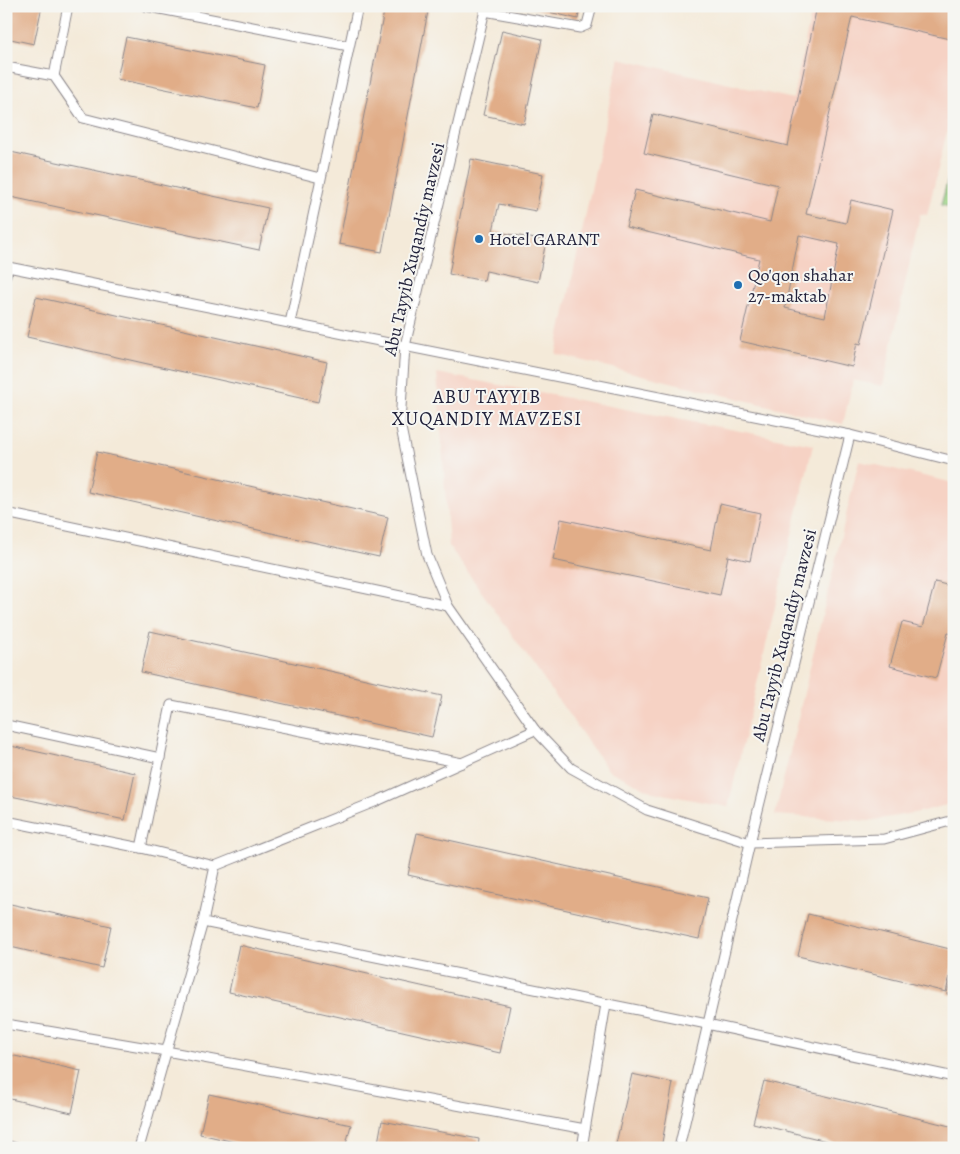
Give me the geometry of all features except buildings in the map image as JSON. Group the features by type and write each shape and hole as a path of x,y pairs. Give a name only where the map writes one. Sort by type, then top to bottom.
{"lane":[{"path":"54,76 68,6"},
{"path":"145,6 349,46"},
{"path":"290,323 358,6"},
{"path":"485,9 580,28 587,25 592,6"},
{"name":"Abu Tayyib Xuqandiy mavzesi","path":"485,9 405,346 400,423 427,555 448,606 535,730 571,768 647,810 750,843 884,839 954,820"},
{"path":"6,67 54,76 83,118 320,178"},
{"path":"6,275 8,267 850,435 954,461"},
{"name":"Abu Tayyib Xuqandiy mavzesi","path":"679,1148 750,843 850,435"},
{"path":"6,514 448,606"},
{"path":"142,848 171,705 462,762"},
{"path":"6,725 160,758"},
{"path":"6,821 142,848 215,866 377,801 535,730"},
{"path":"139,1148 203,922 215,866"},
{"path":"203,922 708,1024 954,1078"},
{"path":"582,1148 606,1004"},
{"path":"6,1024 166,1051 585,1129"},
{"path":"6,1145 16,1148"}],"shaded area":[{"name":"Qo'qon shahar 27-maktab","path":"813,6 926,6 954,13 954,102 927,215 920,214 883,386 853,380 843,424 556,354 619,58 793,99"},
{"path":"437,373 813,445 728,807 653,792 608,770 449,546"},
{"path":"859,461 954,483 954,803 919,812 868,821 775,815"}],"green space":[{"path":"954,157 954,208 941,205"}],"place":[{"name":"Hotel GARANT","path":"479,239"},
{"name":"Qo'qon shahar 27-maktab","path":"738,285"}],"district":[{"name":"ABU TAYYIB XUQANDIY MAVZESI","path":"487,407"}]}
